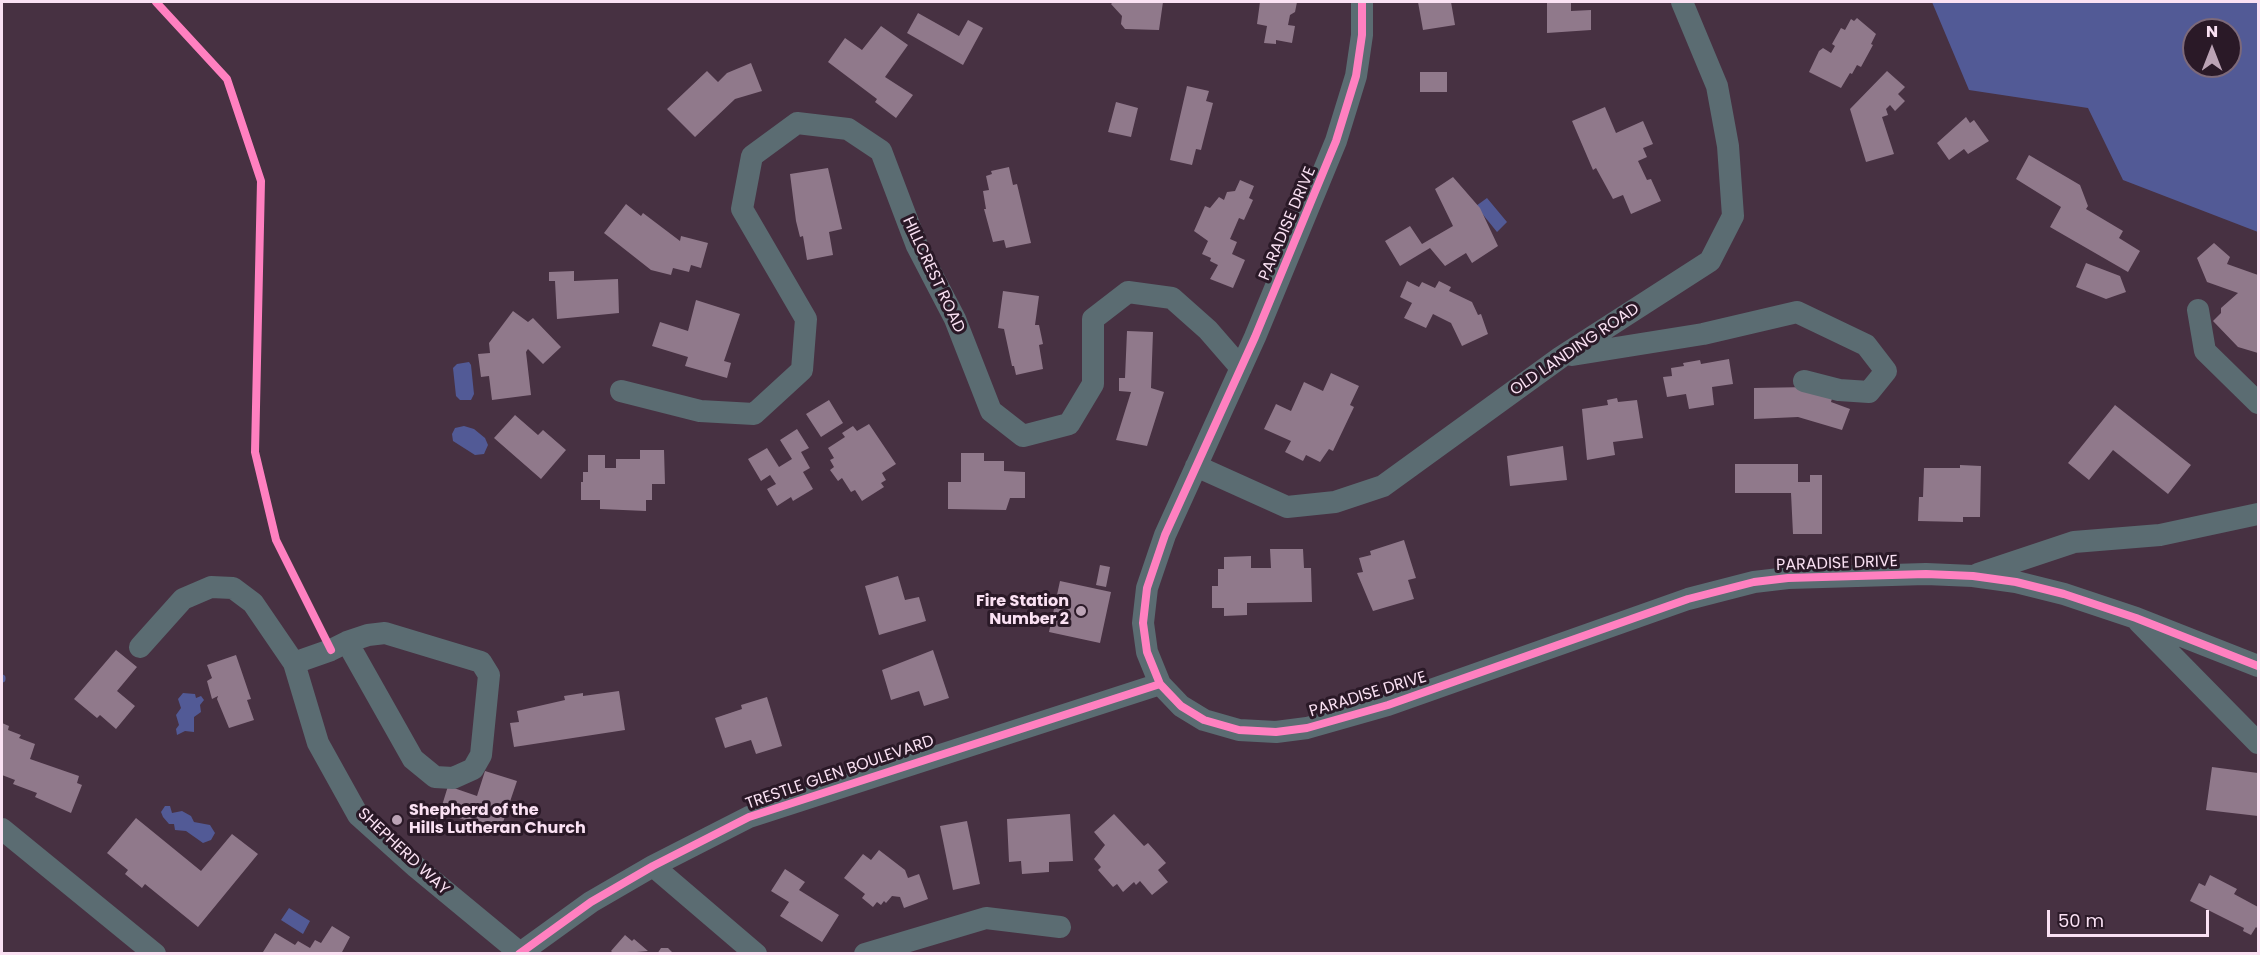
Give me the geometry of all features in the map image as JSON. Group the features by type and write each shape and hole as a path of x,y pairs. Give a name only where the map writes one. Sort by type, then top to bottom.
{"street":[{"name":"PARADISE DRIVE","path":"1362,2 1359,56 1343,120 1241,368 1161,546 1145,600 1146,644 1160,684 1181,706 1212,723 1248,731 1297,730 1377,709 1723,589 1788,578 1973,576 2064,594 2136,618 2259,666"},
{"name":"OLD LANDING ROAD","path":"1196,466 1287,507 1335,502 1383,486 1561,357 1710,261 1733,216 1728,146 1717,86 1682,2"},
{"name":"HILLCREST ROAD","path":"621,391 700,411 754,414 802,369 806,319 742,209 752,156 797,123 848,129 880,151 917,246 955,319 991,411 1023,436 1069,424 1093,384 1093,319 1128,292 1172,298 1208,330 1241,368"},
{"path":"2198,310 2205,351 2259,403"},
{"path":"1561,357 1703,334 1797,312 1866,345 1886,371 1869,392 1839,390 1804,381"},
{"path":"1973,576 2074,542 2160,535 2259,514"},
{"name":"SHEPHERD WAY","path":"140,647 183,599 211,587 233,588 253,603 294,663 318,743 358,815 519,953"},
{"path":"2136,618 2259,743"},
{"path":"294,663 368,635 385,633 481,662 489,675 487,706 481,755 473,769 453,778 435,777 413,759 339,646"},
{"name":"TRESTLE GLEN BOULEVARD","path":"519,953 583,907 653,866 730,826 772,808 1160,684"},
{"path":"2,829 155,954"},
{"path":"653,866 756,954"},
{"path":"865,954 986,918 1060,927"}],"water":[{"path":"1932,2 2258,2 2258,232 2123,180 2088,108 1969,90"},
{"path":"1487,198 1507,222 1497,232 1476,206"},
{"path":"469,362 474,394 471,400 460,400 456,396 453,368 457,364"},
{"path":"464,426 474,429 485,438 488,445 484,454 475,455 453,441 452,434 455,428"},
{"path":"183,693 195,694 196,698 201,696 204,700 200,705 201,712 194,717 194,732 185,731 177,735 176,729 179,725 176,715 181,708 178,699"},
{"path":"165,806 170,806 172,813 182,811 191,816 194,822 210,825 215,833 211,840 203,843 186,831 175,830 174,824 169,824 163,817 161,812"},
{"path":"289,908 310,921 303,934 281,920"}],"building":[{"path":"1113,2 1163,2 1159,30 1125,29 1121,24 1122,16 1111,4"},
{"path":"1260,2 1297,2 1288,25 1295,26 1292,43 1276,40 1276,44 1264,43 1267,26 1257,24"},
{"path":"1418,2 1451,2 1455,25 1423,30"},
{"path":"1547,2 1571,2 1571,11 1591,10 1591,30 1547,33"},
{"path":"918,13 959,36 968,20 983,28 963,65 907,33"},
{"path":"1857,18 1876,34 1871,44 1873,45 1861,67 1857,65 1841,88 1809,72 1819,51 1823,48 1831,53 1835,46 1832,44 1841,28 1845,30 1851,19 1854,21"},
{"path":"881,26 908,45 885,77 913,95 896,118 875,102 877,99 828,62 845,38 862,50"},
{"path":"751,63 762,91 735,99 695,137 667,109 707,71 718,82 727,73"},
{"path":"1887,71 1905,87 1898,94 1905,101 1895,111 1890,105 1886,109 1888,115 1882,117 1894,154 1866,162 1850,109"},
{"path":"1420,72 1447,72 1447,92 1420,92"},
{"path":"1187,86 1209,91 1206,101 1213,103 1201,150 1196,149 1192,165 1170,160"},
{"path":"1116,102 1138,108 1131,137 1108,132"},
{"path":"1605,107 1616,133 1643,121 1653,144 1643,148 1647,157 1638,161 1647,180 1651,179 1661,201 1631,214 1623,195 1613,199 1596,168 1593,170 1572,121"},
{"path":"1966,117 1970,123 1974,120 1989,141 1968,154 1964,149 1949,160 1937,143"},
{"path":"2029,155 2080,185 2088,206 2086,209 2123,231 2119,238 2140,251 2128,272 2050,227 2061,207 2016,179"},
{"path":"1009,167 1013,185 1017,184 1031,243 1006,248 1004,240 993,242 984,209 986,209 983,191 989,190 986,176 992,174 991,171"},
{"path":"828,168 842,229 829,232 833,255 807,260 803,236 800,237 796,221 790,174"},
{"path":"1453,177 1480,208 1498,246 1472,263 1466,253 1445,266 1430,248 1400,266 1385,241 1410,226 1422,244 1453,226 1435,189"},
{"path":"1240,180 1254,186 1249,198 1253,200 1244,220 1239,218 1230,239 1237,242 1232,254 1245,260 1233,288 1210,279 1218,265 1210,261 1211,258 1202,254 1208,241 1194,231 1205,206 1210,208 1219,197 1224,200 1227,192 1235,191"},
{"path":"626,204 641,216 643,213 680,241 681,236 708,243 701,268 691,265 689,272 673,268 671,275 651,270 604,233"},
{"path":"2214,243 2230,257 2227,264 2258,275 2258,353 2238,347 2213,321 2221,313 2221,308 2238,293 2207,282 2197,258"},
{"path":"2086,263 2120,276 2126,292 2106,299 2076,287"},
{"path":"574,271 574,281 618,279 619,313 557,319 555,281 549,281 549,272"},
{"path":"1407,281 1419,287 1422,282 1435,288 1439,281 1451,287 1449,291 1472,302 1478,315 1481,314 1488,334 1462,346 1451,323 1433,314 1426,328 1404,318 1412,303 1400,297"},
{"path":"1003,291 1039,296 1035,325 1039,325 1043,344 1039,345 1043,369 1016,375 1004,329 998,328"},
{"path":"696,300 740,314 724,361 731,363 727,378 685,366 688,357 652,346 660,322 688,331"},
{"path":"513,311 528,322 533,318 561,347 543,364 528,349 526,352 531,395 492,400 489,376 481,377 478,354 490,353 489,343"},
{"path":"1127,331 1153,332 1151,388 1164,392 1147,446 1116,440 1131,392 1119,391 1119,378 1125,378"},
{"path":"1729,359 1733,384 1712,387 1714,405 1689,409 1686,394 1667,397 1663,377 1672,376 1671,368 1700,360 1701,364"},
{"path":"1331,373 1359,386 1350,405 1354,407 1333,451 1329,449 1320,462 1306,455 1303,461 1285,452 1291,441 1264,429 1276,404 1291,411 1304,382 1323,391"},
{"path":"1808,387 1833,395 1831,402 1850,409 1842,430 1798,417 1754,419 1754,388"},
{"path":"1617,398 1618,402 1637,400 1643,438 1613,442 1615,455 1587,460 1582,409 1608,405 1607,400"},
{"path":"829,400 843,423 821,437 806,414"},
{"path":"2115,405 2191,465 2168,494 2113,450 2089,480 2068,463"},
{"path":"515,415 538,435 543,430 566,450 541,479 494,438"},
{"path":"869,424 896,464 882,473 886,480 881,483 884,487 862,501 855,490 851,492 842,478 838,481 830,470 834,467 830,460 834,458 828,448 845,437 842,433 853,426 857,431"},
{"path":"797,429 809,448 801,452 810,468 803,472 813,489 793,501 791,497 777,506 767,489 776,484 770,475 761,481 748,459 767,448 779,467 792,459 780,440"},
{"path":"1563,446 1567,480 1510,486 1507,456"},
{"path":"640,450 664,450 665,484 652,484 652,500 646,500 646,511 600,509 600,500 581,500 581,482 583,482 583,472 588,472 588,455 605,455 605,468 616,468 616,459 640,459"},
{"path":"961,453 984,453 984,461 1004,461 1004,471 1025,472 1025,498 1010,498 1006,510 948,509 948,482 961,482"},
{"path":"1735,464 1798,464 1798,482 1810,482 1810,475 1822,475 1822,534 1793,534 1791,493 1735,493"},
{"path":"1960,465 1981,466 1980,517 1963,517 1963,522 1918,521 1919,497 1923,497 1924,468 1960,468"},
{"path":"1404,540 1416,578 1408,580 1414,599 1373,611 1357,573 1363,572 1359,558 1371,555 1370,551"},
{"path":"1270,549 1303,549 1304,568 1311,568 1312,602 1247,603 1247,615 1224,616 1224,608 1212,608 1212,586 1218,586 1218,569 1224,569 1224,557 1251,556 1251,568 1271,568"},
{"path":"1100,565 1110,567 1106,587 1096,585"},
{"path":"898,576 905,600 919,597 926,621 879,635 865,586"},
{"path":"1060,581 1111,592 1100,643 1049,632"},
{"path":"116,650 137,667 117,691 135,706 116,729 100,715 97,718 74,699"},
{"path":"933,650 949,698 924,706 919,691 891,700 882,670"},
{"path":"236,655 251,699 247,700 254,720 229,728 217,699 218,696 212,699 207,681 212,678 207,665"},
{"path":"619,691 625,730 514,747 510,723 519,722 517,711 565,700 564,696"},
{"path":"767,697 782,746 756,754 751,740 725,748 715,718 742,709 741,705"},
{"path":"2,723 9,726 8,730 21,735 19,738 35,744 30,759 79,776 77,783 82,785 71,813 35,797 37,793 13,784 15,780 2,775"},
{"path":"2212,767 2258,773 2258,816 2206,810"},
{"path":"485,771 517,781 501,828 482,822 481,825 440,812 448,786 477,796"},
{"path":"1070,814 1073,861 1049,862 1049,872 1022,874 1021,861 1009,862 1007,819"},
{"path":"1114,814 1144,846 1148,843 1166,863 1158,870 1168,882 1152,895 1140,881 1136,885 1134,882 1123,892 1117,884 1113,887 1098,870 1101,867 1094,859 1105,845 1094,832"},
{"path":"136,818 201,871 232,834 258,854 198,927 145,884 142,888 125,874 128,870 107,853"},
{"path":"967,821 980,884 953,890 940,826"},
{"path":"879,850 905,870 908,878 919,874 928,899 904,908 900,897 892,896 886,903 884,901 881,905 877,902 873,907 862,898 865,894 844,878 863,854 871,860"},
{"path":"785,869 805,882 799,890 839,915 822,942 780,916 789,902 771,891"},
{"path":"2210,875 2237,889 2234,894 2258,907 2258,929 2256,927 2251,935 2243,931 2244,928 2190,901 2199,883 2205,886"},
{"path":"332,926 350,937 341,954 263,952 275,933 295,945 298,941 310,948 315,940 321,943"},
{"path":"625,935 632,941 634,939 648,951 614,954 611,951"},
{"path":"661,948 668,948 674,954 657,954"}],"cycle path":[{"path":"156,2 227,79 261,181 255,452 276,540 331,650"},
{"path":"1362,2 1362,35 1356,76 1336,141 1255,337 1165,535 1147,588 1143,623 1147,652 1160,684 1181,706 1204,720 1239,730 1276,732 1307,728 1388,705 1688,599 1754,582 1788,578 1926,574 1973,576 2016,582 2064,594 2136,618 2258,666"},
{"path":"519,954 591,902 653,866 749,817 1160,684"}],"place":[{"name":"Fire Station Number 2","path":"1081,611"},
{"name":"Shepherd of the Hills Lutheran Church","path":"397,820"}]}
